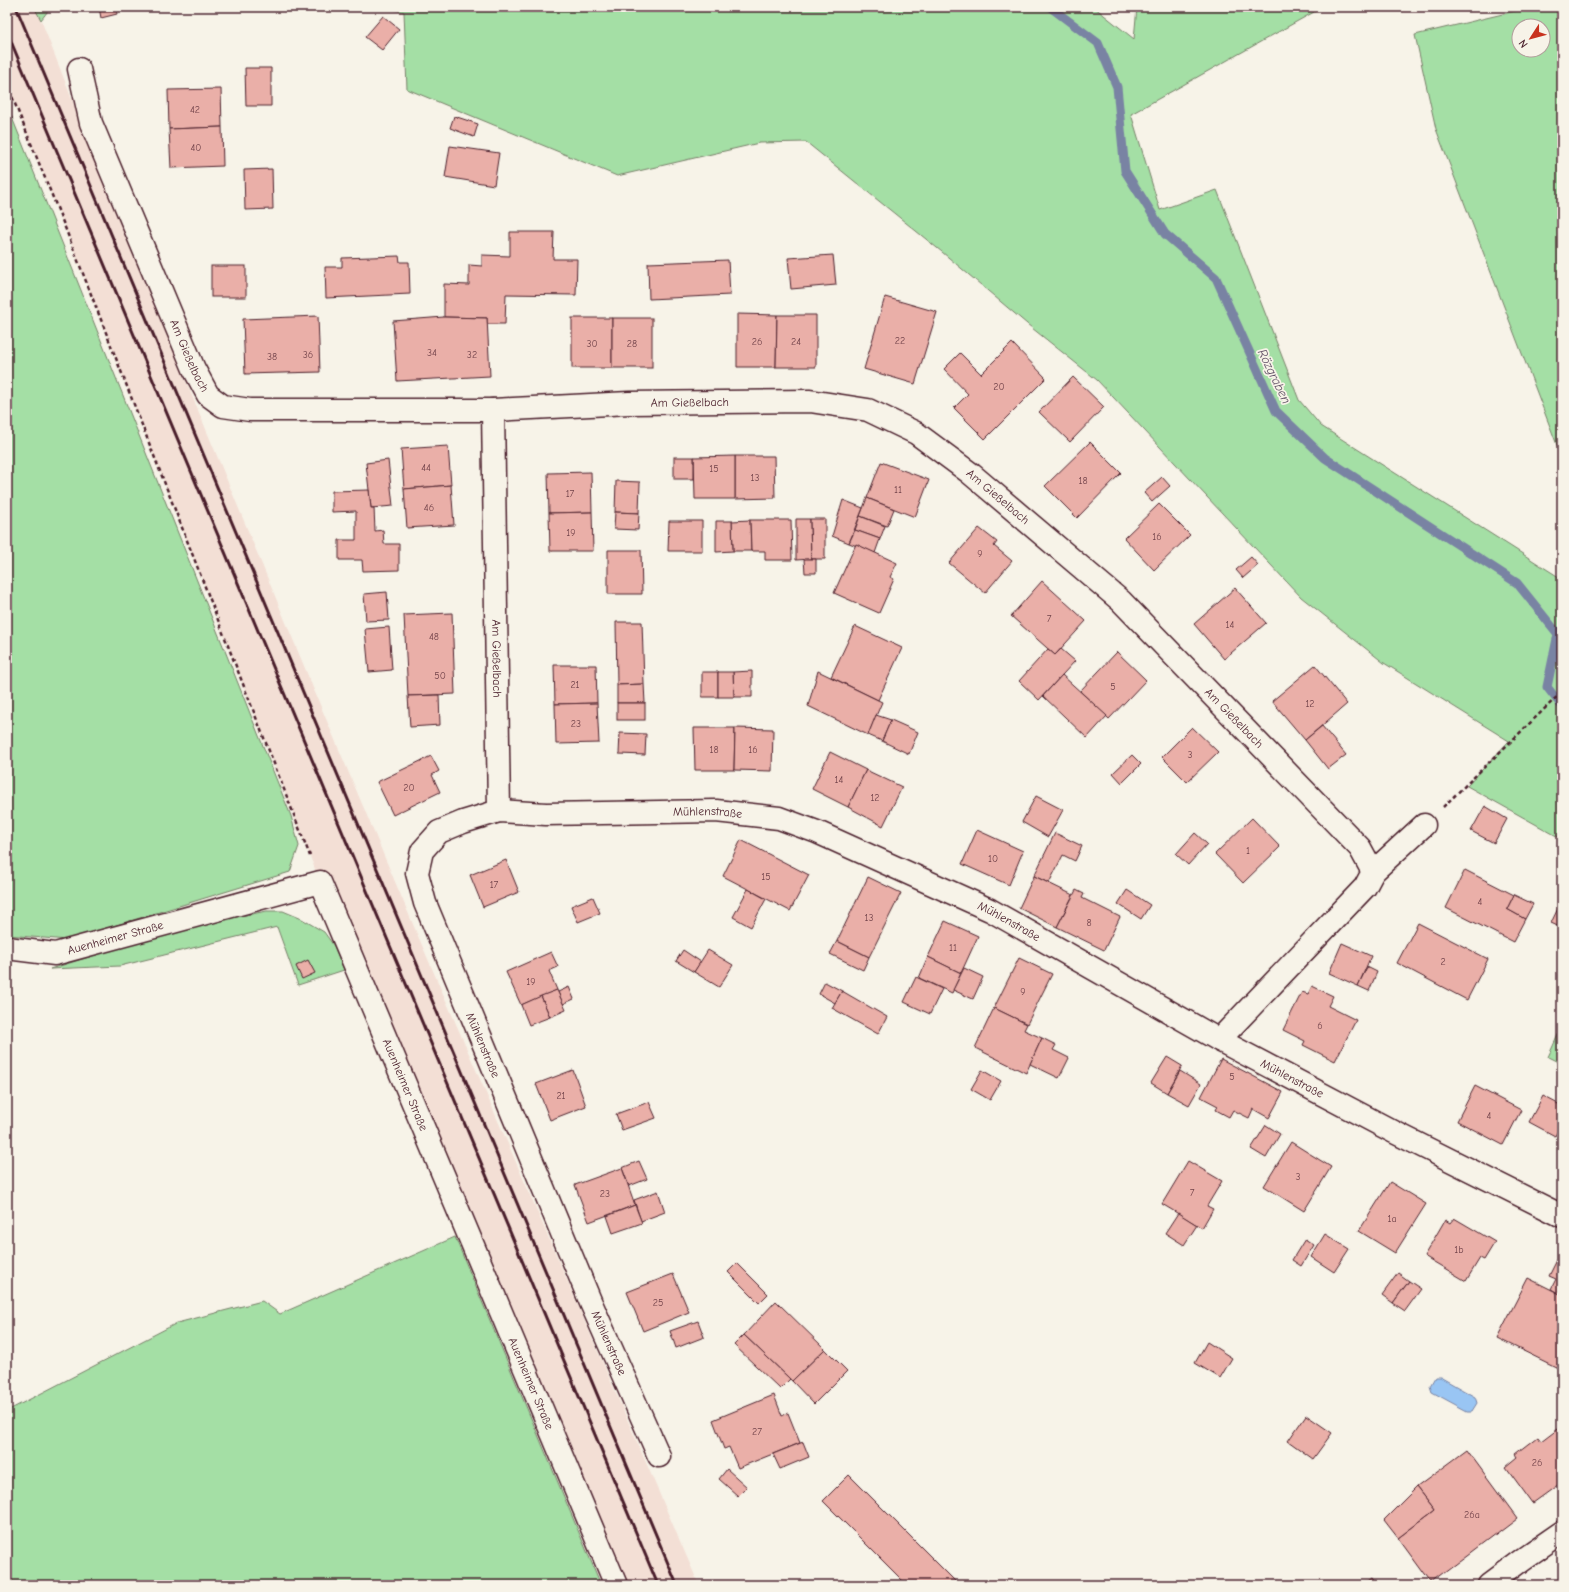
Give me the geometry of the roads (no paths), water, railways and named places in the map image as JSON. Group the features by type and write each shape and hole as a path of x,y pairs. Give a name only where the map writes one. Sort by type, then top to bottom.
{"street":[{"name":"Am Gießelbach","path":"79,69 92,123 191,362 208,395 223,406 250,410 493,410 629,403 810,401 868,410 916,433 970,473 1121,601 1360,848 1373,872"},
{"name":"Am Gießelbach","path":"493,410 499,811"},
{"name":"Mühlenstraße","path":"660,1456 591,1303 499,1083 425,904 417,873 422,851 439,832 463,822 499,811 546,814 716,811 779,818 817,832 990,910 1219,1040 1394,1132 1562,1216"},
{"path":"1219,1040 1365,887 1373,872 1424,825"},
{"name":"Auenheimer Straße","path":"7,948 55,954 320,882 616,1585"},
{"path":"1488,1585 1562,1532"}],"water":[{"path":"1435,1377 1440,1377 1475,1397 1477,1403 1472,1411 1467,1411 1432,1392 1430,1386"}],"waterway":[{"name":"Rözgraben","path":"1050,7 1098,43 1117,87 1125,171 1165,234 1216,278 1276,411 1325,458 1517,583 1558,634 1547,687 1562,706"}],"railway":[{"path":"16,7 677,1585"},
{"path":"7,32 658,1585"}]}
